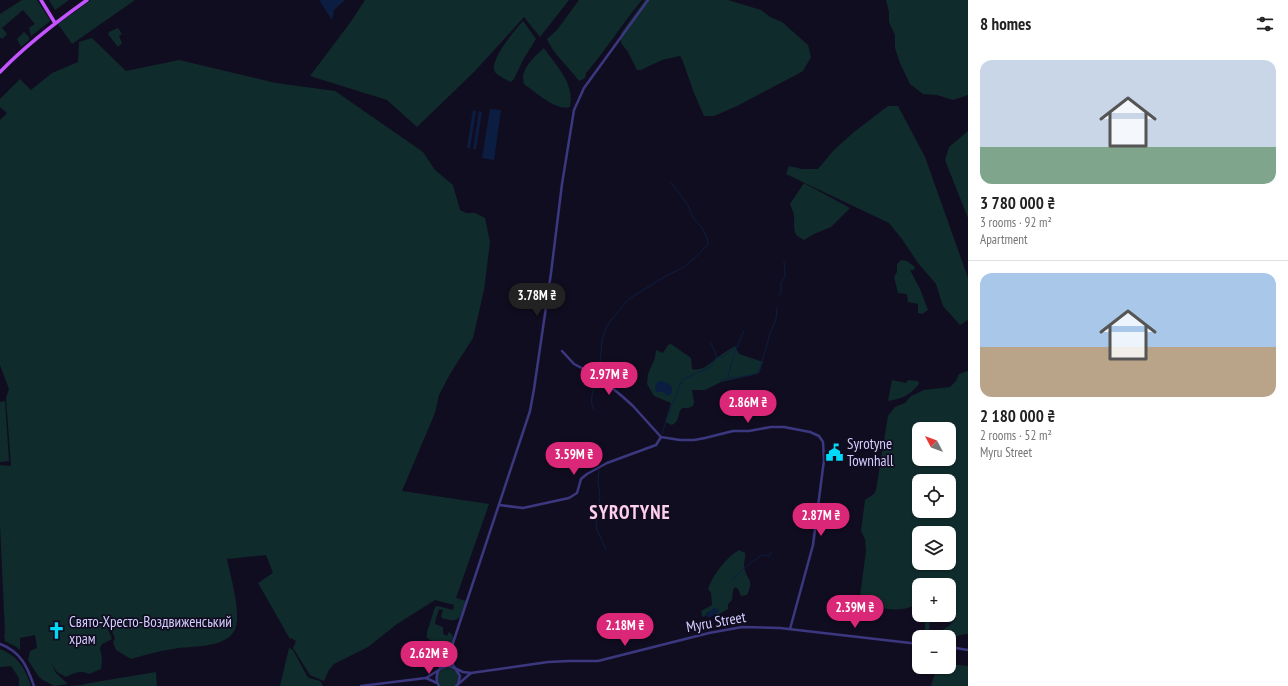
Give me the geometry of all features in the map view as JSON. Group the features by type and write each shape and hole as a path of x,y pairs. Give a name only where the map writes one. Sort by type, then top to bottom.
{"main road":[{"path":"41,0 55,23"},
{"path":"0,72 20,51 87,0"}],"street":[{"path":"438,685 436,677 450,652 523,433 534,389 562,184 574,110 588,82 648,0"},
{"path":"562,351 574,364 599,377 623,397 661,437 680,440 694,440 733,431 749,431 771,427 810,432 820,436 823,442 824,460 813,545 790,629"},
{"path":"499,505 523,508 569,498 577,492 581,479 587,474 603,465 656,445 661,437"},
{"name":"Myru Street","path":"471,673 548,662 598,661 724,630 754,627 790,629 912,643"},
{"path":"0,644 18,654 26,666 34,686"},
{"path":"956,648 968,650"},
{"path":"450,652 451,660 456,670"},
{"path":"361,686 426,678 447,666 456,670 463,680"},
{"path":"456,670 471,673"},
{"path":"457,685 460,679 459,673"},
{"path":"457,685 471,673"},
{"path":"426,678 438,685"}],"green space":[{"path":"22,0 37,0 50,20 49,22 31,36 29,28 35,24 23,10 2,28 7,34 2,39 0,37 0,14"},
{"path":"49,0 69,0 55,10"},
{"path":"91,0 135,0 72,44 58,24"},
{"path":"365,0 569,0 540,37 524,17 475,71 417,127 387,100 310,76 350,23"},
{"path":"579,0 642,0 586,73 585,78 579,81 557,55 547,39 557,30"},
{"path":"645,0 728,0 761,10 770,17 782,22 808,45 811,57 803,71 794,76 737,106 714,116 704,116 680,56 662,60 641,70 637,70 628,52 621,43 621,33"},
{"path":"886,0 968,0 968,95 953,100 937,95 923,94 910,84 895,48 895,35 889,22 889,12"},
{"path":"523,21 536,39 511,82 495,72 495,61 504,45"},
{"path":"118,28 122,34 119,36 122,43 118,47 108,34 109,32"},
{"path":"24,32 29,37 29,40 21,47 17,39"},
{"path":"92,38 126,71 179,60 276,83 335,91 423,152 435,170 453,185 460,210 466,213 475,213 485,218 490,242 484,290 473,338 450,374 439,395 435,413 402,491 489,504 456,598 467,601 463,611 459,618 448,620 442,618 441,616 443,610 439,609 435,622 435,624 443,627 443,634 447,636 449,632 453,636 451,649 427,638 427,632 435,607 438,606 453,610 454,605 435,600 397,624 368,647 334,664 329,670 324,681 310,675 293,648 296,641 291,638 290,639 258,583 273,573 266,555 227,559 235,597 237,620 235,630 230,637 222,641 202,646 162,651 131,659 116,650 113,642 115,638 108,623 106,624 112,639 102,644 100,648 102,659 101,669 89,674 80,672 66,677 57,672 51,663 56,673 68,684 54,686 39,677 28,660 30,651 37,648 35,635 20,638 20,650 5,641 0,524 0,465 11,466 6,398 9,389 0,365 0,120 7,113 0,107 0,99 20,79 31,90 52,73 78,62 79,42"},
{"path":"544,48 559,68 567,83 571,98 570,107 561,107 550,103 524,84 523,78 525,70 530,62"},
{"path":"888,106 898,106 925,157 968,278 968,320 960,325 943,306 936,284 918,263 889,223 786,174 789,166 802,169 818,169 834,150 854,132"},
{"path":"968,131 968,218 945,160 949,147"},
{"path":"804,183 850,208 831,227 804,240 795,233 794,214 790,204"},
{"path":"901,260 907,261 915,267 914,270 910,270 920,289 928,310 922,314 918,313 918,304 908,302 907,294 898,293 894,277 897,272 897,264"},
{"path":"671,344 691,358 692,369 697,370 708,365 717,357 735,346 739,354 763,362 759,373 757,374 721,382 705,390 692,390 694,402 693,406 682,408 677,421 672,425 665,422 671,403 654,396 647,384 648,374 655,358 656,350 663,353 668,345"},
{"path":"968,371 968,634 956,636 956,630 942,630 952,622 956,622 956,578 912,578 912,606 909,608 880,608 859,604 866,551 865,539 861,531 865,500 874,494 876,490 888,416 895,407 905,403 911,396 924,390 950,387 956,381 959,374"},
{"path":"892,380 906,383 908,380 918,381 919,384 905,396 888,401"},
{"path":"5,401 9,461 0,462 0,402"},
{"path":"739,550 745,553 744,566 750,582 747,595 741,596 738,589 735,587 733,590 732,600 728,604 728,609 716,616 715,614 719,611 708,612 704,617 702,616 701,611 712,605 711,593 708,589 710,583 725,562"},
{"path":"930,622 929,630 925,630 925,623"},
{"path":"289,648 293,650 307,676 320,681 323,686 280,686"},
{"path":"0,649 12,655 20,663 31,686 19,686 19,678 11,666 0,667"},
{"path":"956,665 968,666 968,686 931,686 935,674 956,674"},
{"path":"445,668 453,669 457,673 458,679 455,686 441,686 439,683 439,673"},
{"path":"156,672 157,686 68,686 83,685"}],"water":[{"path":"319,0 345,0 334,10 332,20"},
{"path":"490,109 501,110 494,160 482,158"},
{"path":"473,110 476,111 470,148 467,148"},
{"path":"479,111 482,112 476,149 473,149"},
{"path":"661,381 672,387 672,393 667,396 663,392 656,392 656,385"},
{"path":"715,607 719,611 711,617 707,617 706,615"}],"waterway":[{"path":"599,375 602,340 607,326 612,319 628,300 666,276 684,267 708,244 703,229 692,216 688,205 671,183"},
{"path":"779,295 781,294 781,283 785,276 784,262"},
{"path":"721,381 759,372 769,336 776,319 777,308"},
{"path":"728,377 733,358 744,331"},
{"path":"662,434 682,380 710,367 717,357 711,343"},
{"path":"718,357 722,357 737,346"},
{"path":"594,410 592,406 592,398 593,390 598,378"},
{"path":"599,469 598,481 600,496 596,527 606,550"},
{"path":"731,581 744,568 762,555 769,556 771,552"}],"place":[{"name":"Syrotyne Townhall","path":"834,453"},
{"name":"Свято-Хресто-Воздвиженський храм","path":"56,631"}],"district":[{"name":"SYROTYNE","path":"630,512"}]}
